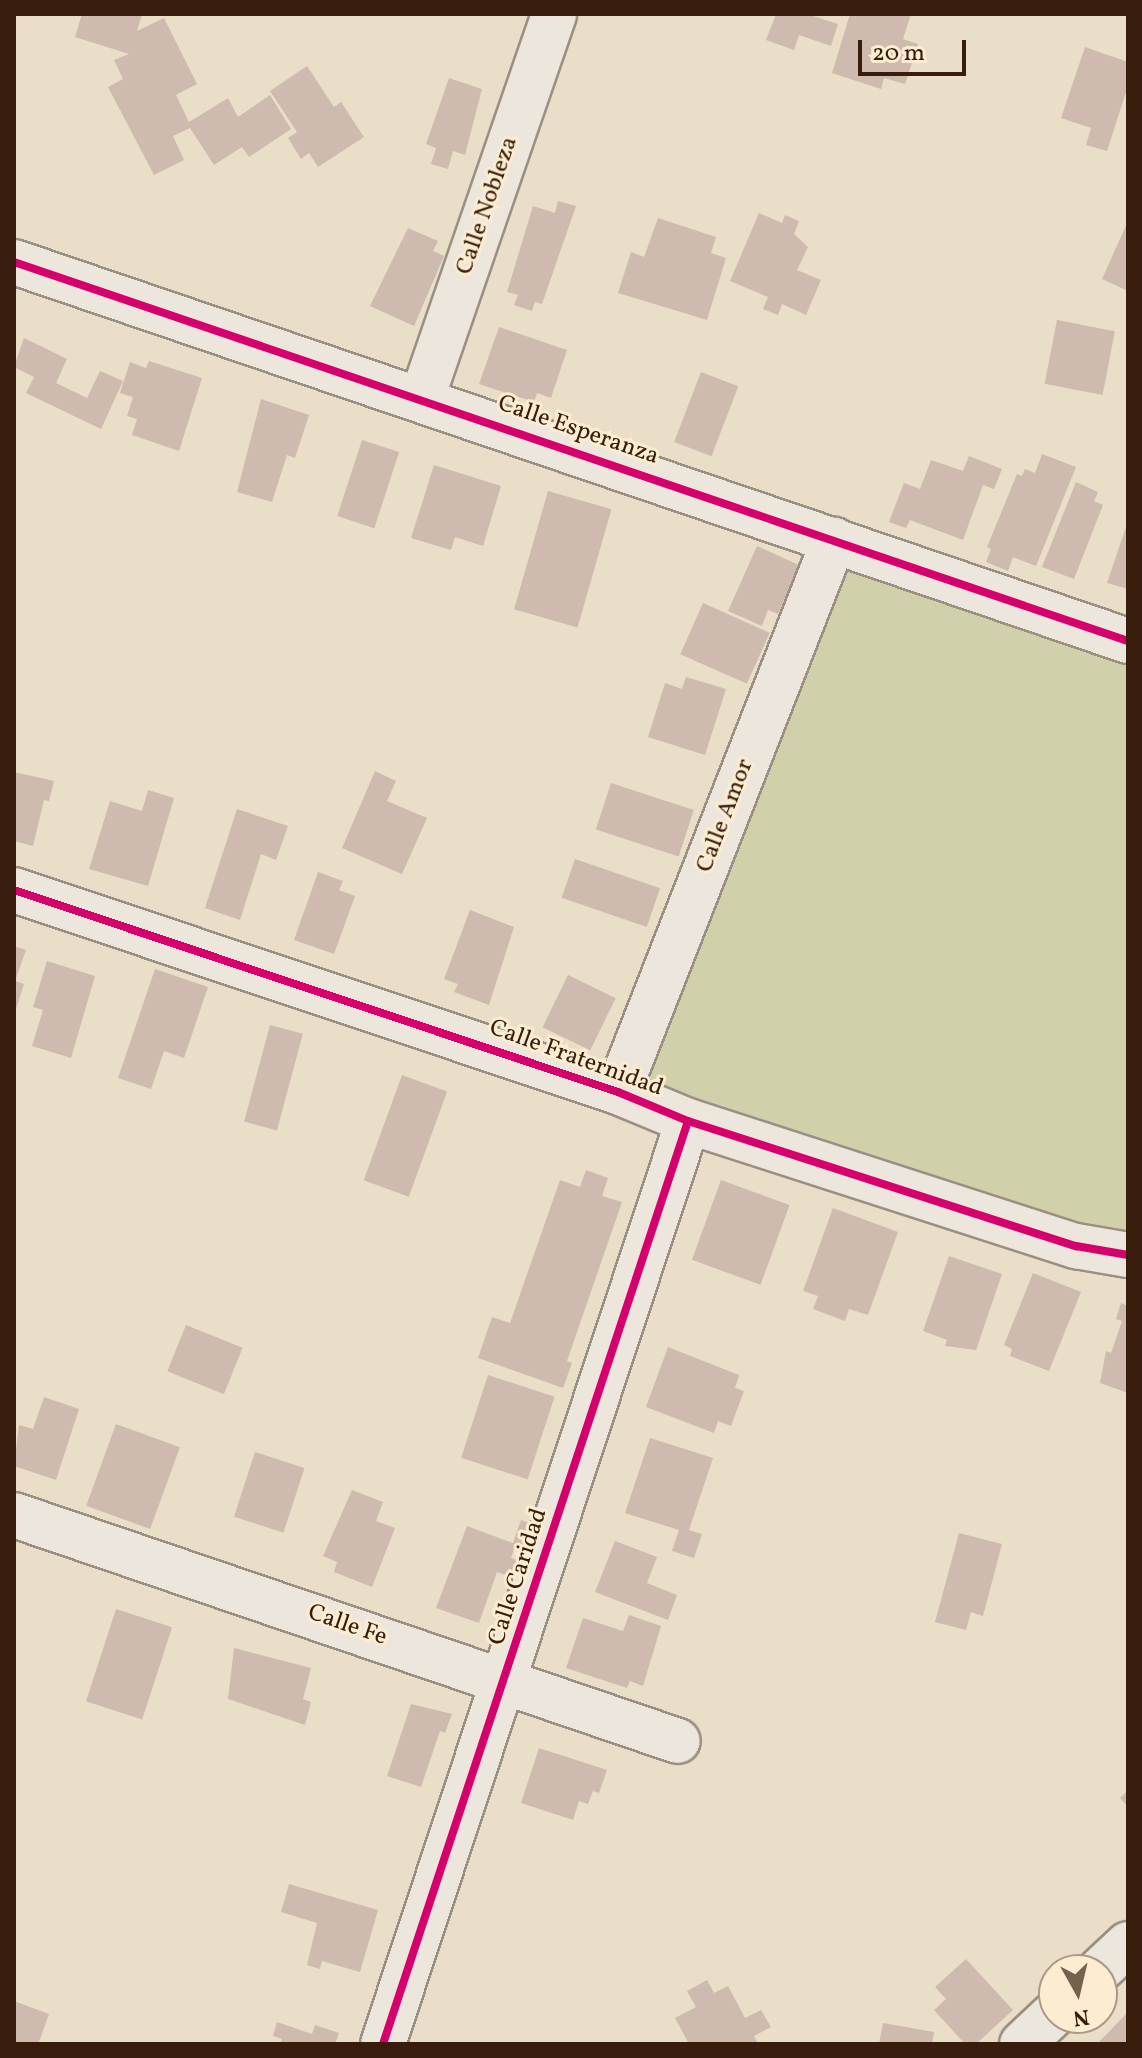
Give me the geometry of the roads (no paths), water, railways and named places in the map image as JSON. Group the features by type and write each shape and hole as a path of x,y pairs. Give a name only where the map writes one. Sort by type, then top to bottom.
{"street":[{"name":"Calle Nobleza","path":"422,398 554,14"},
{"name":"Calle Esperanza","path":"14,262 422,398 1128,641"},
{"name":"Calle Amor","path":"618,1092 834,540"},
{"name":"Calle Fraternidad","path":"14,890 618,1092 688,1121 1076,1246 1128,1255"},
{"name":"Calle Caridad","path":"383,2044 507,1680 688,1121"},
{"name":"Calle Fe","path":"14,1515 507,1680 678,1741"},
{"path":"1022,2044 1038,2029"}]}
